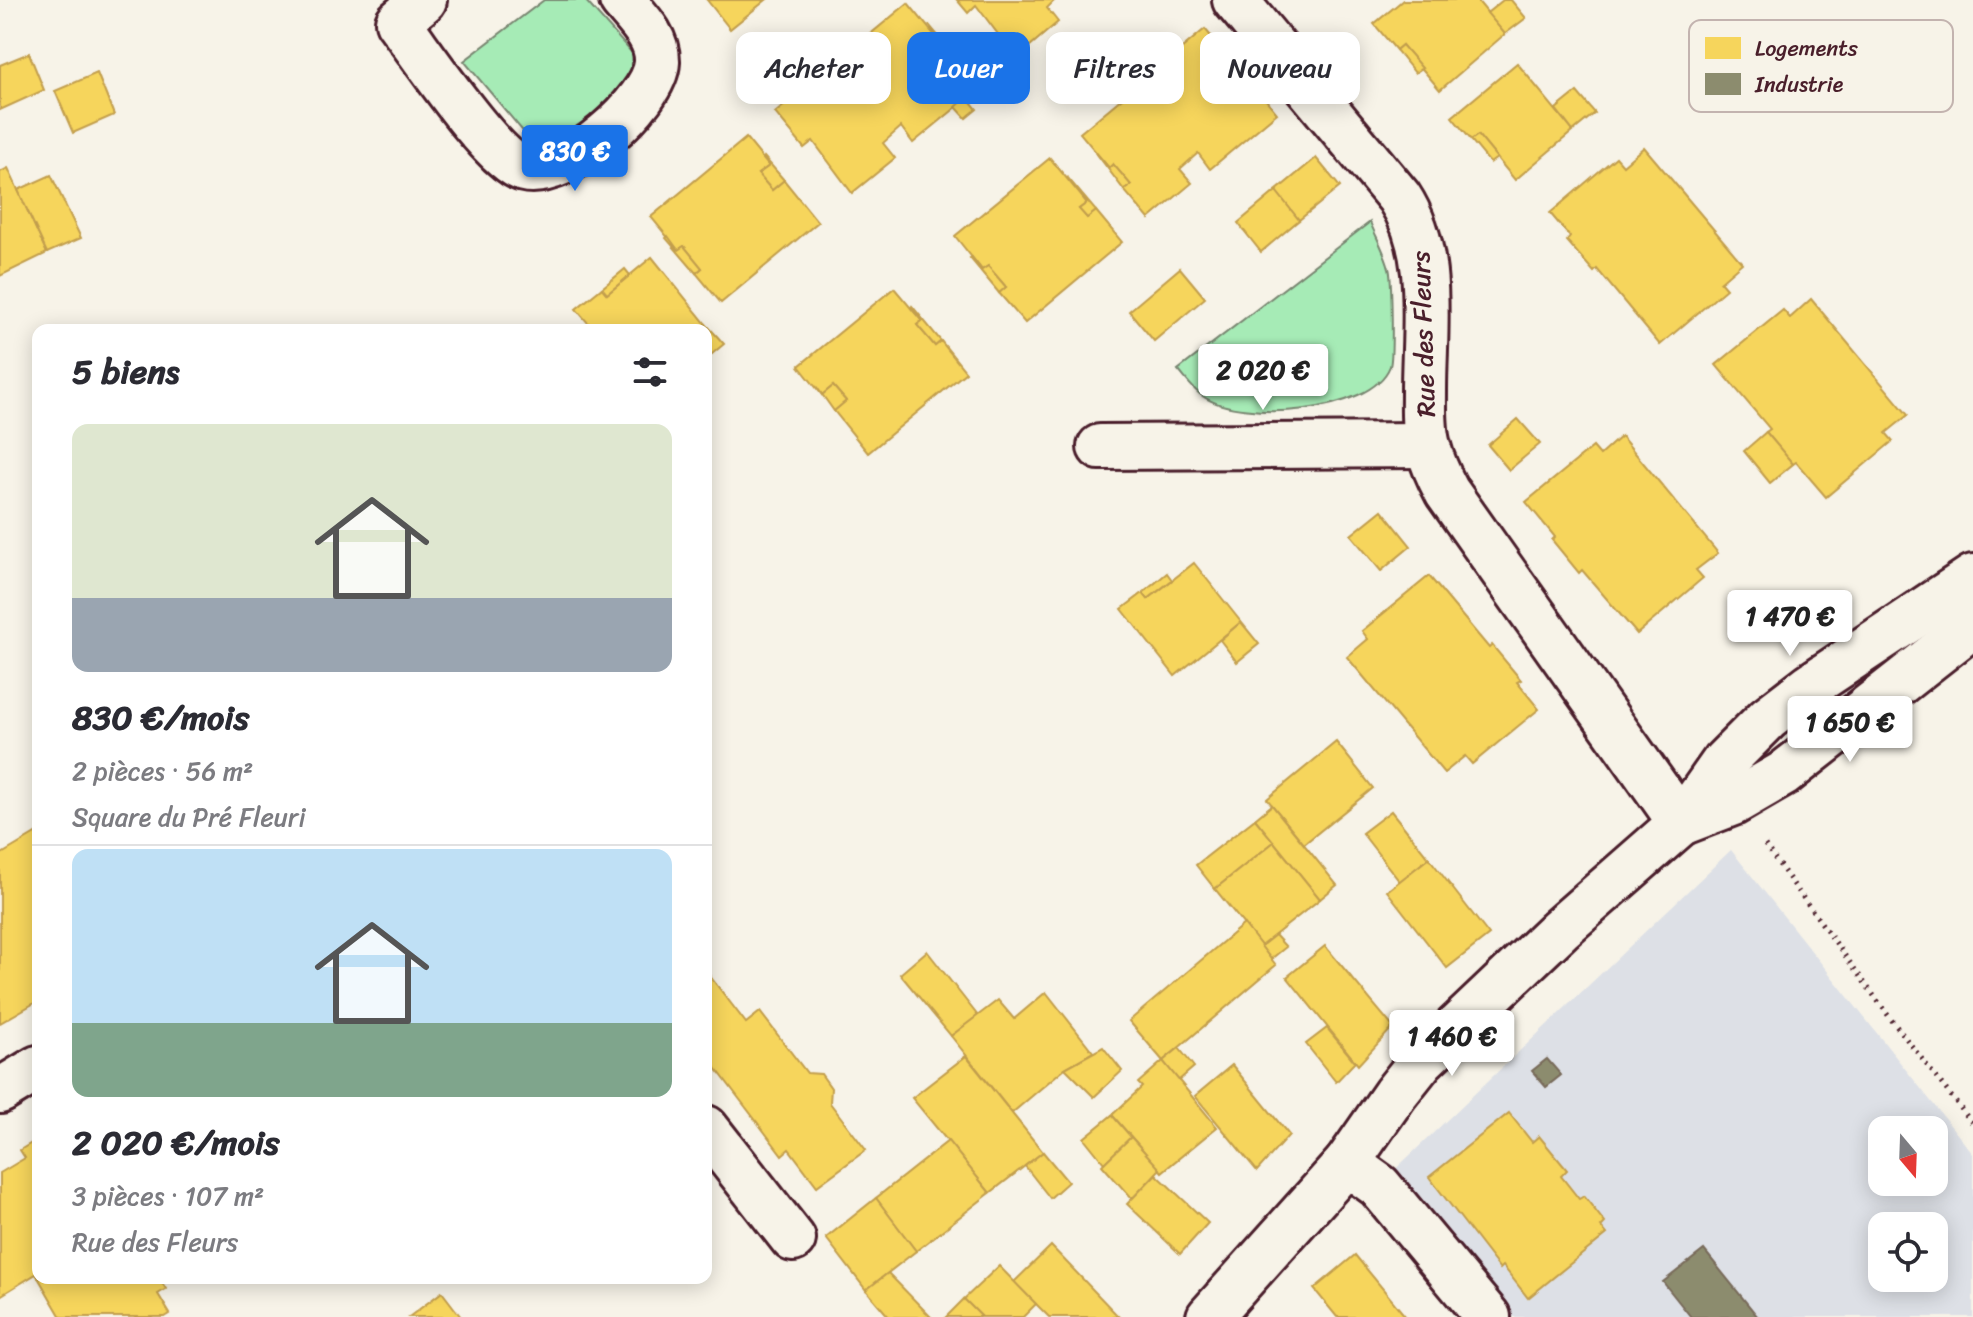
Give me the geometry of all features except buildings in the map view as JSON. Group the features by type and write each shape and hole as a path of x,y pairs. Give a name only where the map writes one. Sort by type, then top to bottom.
{"street":[{"path":"411,11 482,133 509,162 526,170 546,168 575,158 632,108 649,88 657,63 654,42 622,0"},
{"name":"Rue des Fleurs","path":"1235,0 1390,185 1410,214 1420,239 1425,271 1424,414 1427,445 1447,492 1681,823"},
{"name":"Rue des Fleurs","path":"1100,447 1427,445"},
{"path":"1209,1317 1347,1163 1422,1060 1560,929 1681,823 1724,762 1768,718 1811,685 1973,577"},
{"path":"1681,823 1733,803 1783,774 1973,625"},
{"path":"0,1091 32,1072"},
{"path":"712,1136 793,1239"},
{"path":"1347,1163 1379,1186 1488,1317"}],"path":[{"path":"1733,803 1893,1022 1973,1124"}],"shaded area":[{"path":"1731,850 1943,1116 1868,1116 1868,1196 1948,1196 1948,1123 1973,1154 1973,1317 1463,1317 1365,1198"}],"green space":[{"path":"544,0 585,0 633,54 629,77 619,93 590,118 548,145 526,135 464,61"},
{"path":"1370,222 1387,262 1391,286 1391,360 1378,382 1358,395 1333,404 1274,411 1222,405 1193,388 1178,370"}]}
